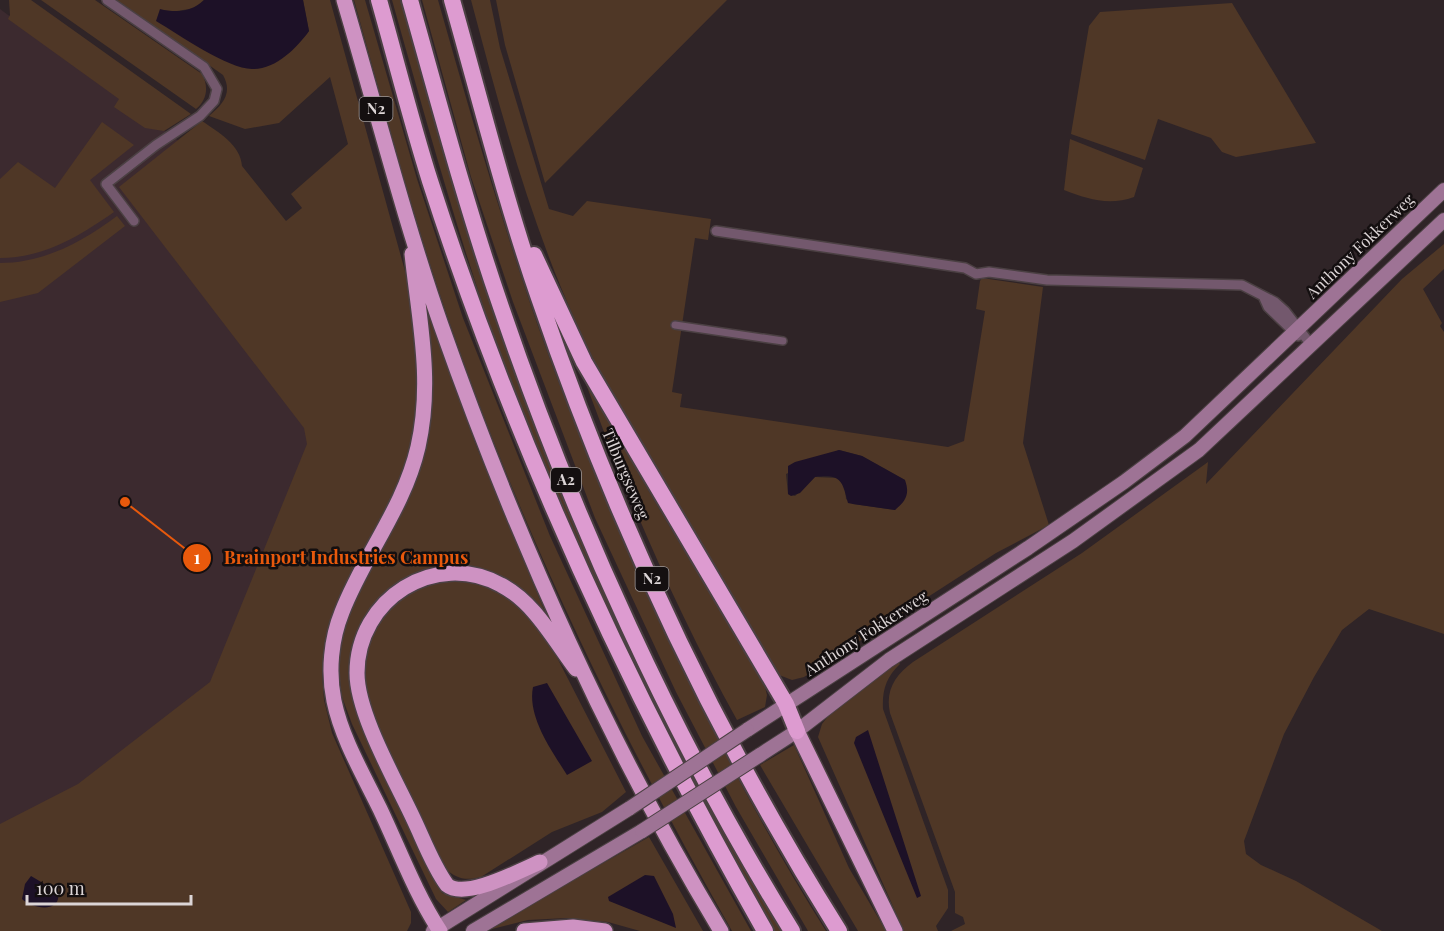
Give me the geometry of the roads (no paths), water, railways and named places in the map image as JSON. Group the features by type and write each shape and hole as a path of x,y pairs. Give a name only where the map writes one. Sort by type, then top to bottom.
{"highway":[{"name":"N2","path":"344,0 440,323 485,446 526,546 592,691 648,802 721,931"},
{"name":"A2","path":"379,0 423,158 452,246 520,432 561,531 643,707 703,823 765,931"},
{"name":"A2","path":"410,0 479,242 542,423 584,523 664,699 792,931"},
{"name":"Tilburgseweg","path":"452,0 538,297 579,408 645,563 729,737 838,931"},
{"name":"N2","path":"510,206 584,362 786,704"},
{"name":"N2","path":"408,218 425,350 423,417 418,448 405,487 341,614 335,635 331,674 333,699 343,729 437,930"},
{"name":"N2","path":"540,862 471,890 456,890 447,885 386,761 361,701 357,674 361,641 375,612 403,587 436,574 471,574 502,585 529,606 592,691"},
{"path":"786,704 895,931"},
{"path":"524,931 573,927 605,931"}],"main road":[{"name":"Anthony Fokkerweg","path":"437,930 540,862 630,808 1124,482 1185,436 1413,216 1444,190"},
{"path":"473,931 642,831 797,731 890,660 1073,541 1170,472 1225,427 1444,220"}],"street":[{"path":"107,0 204,67 217,89 214,101 205,111 106,184 134,221"},
{"path":"716,231 965,268 976,274 989,272 1047,280 1227,283 1249,288 1275,303 1312,346"},
{"path":"675,325 783,341"}],"place":[{"name":"Brainport Industries Campus","path":"125,502"}]}
